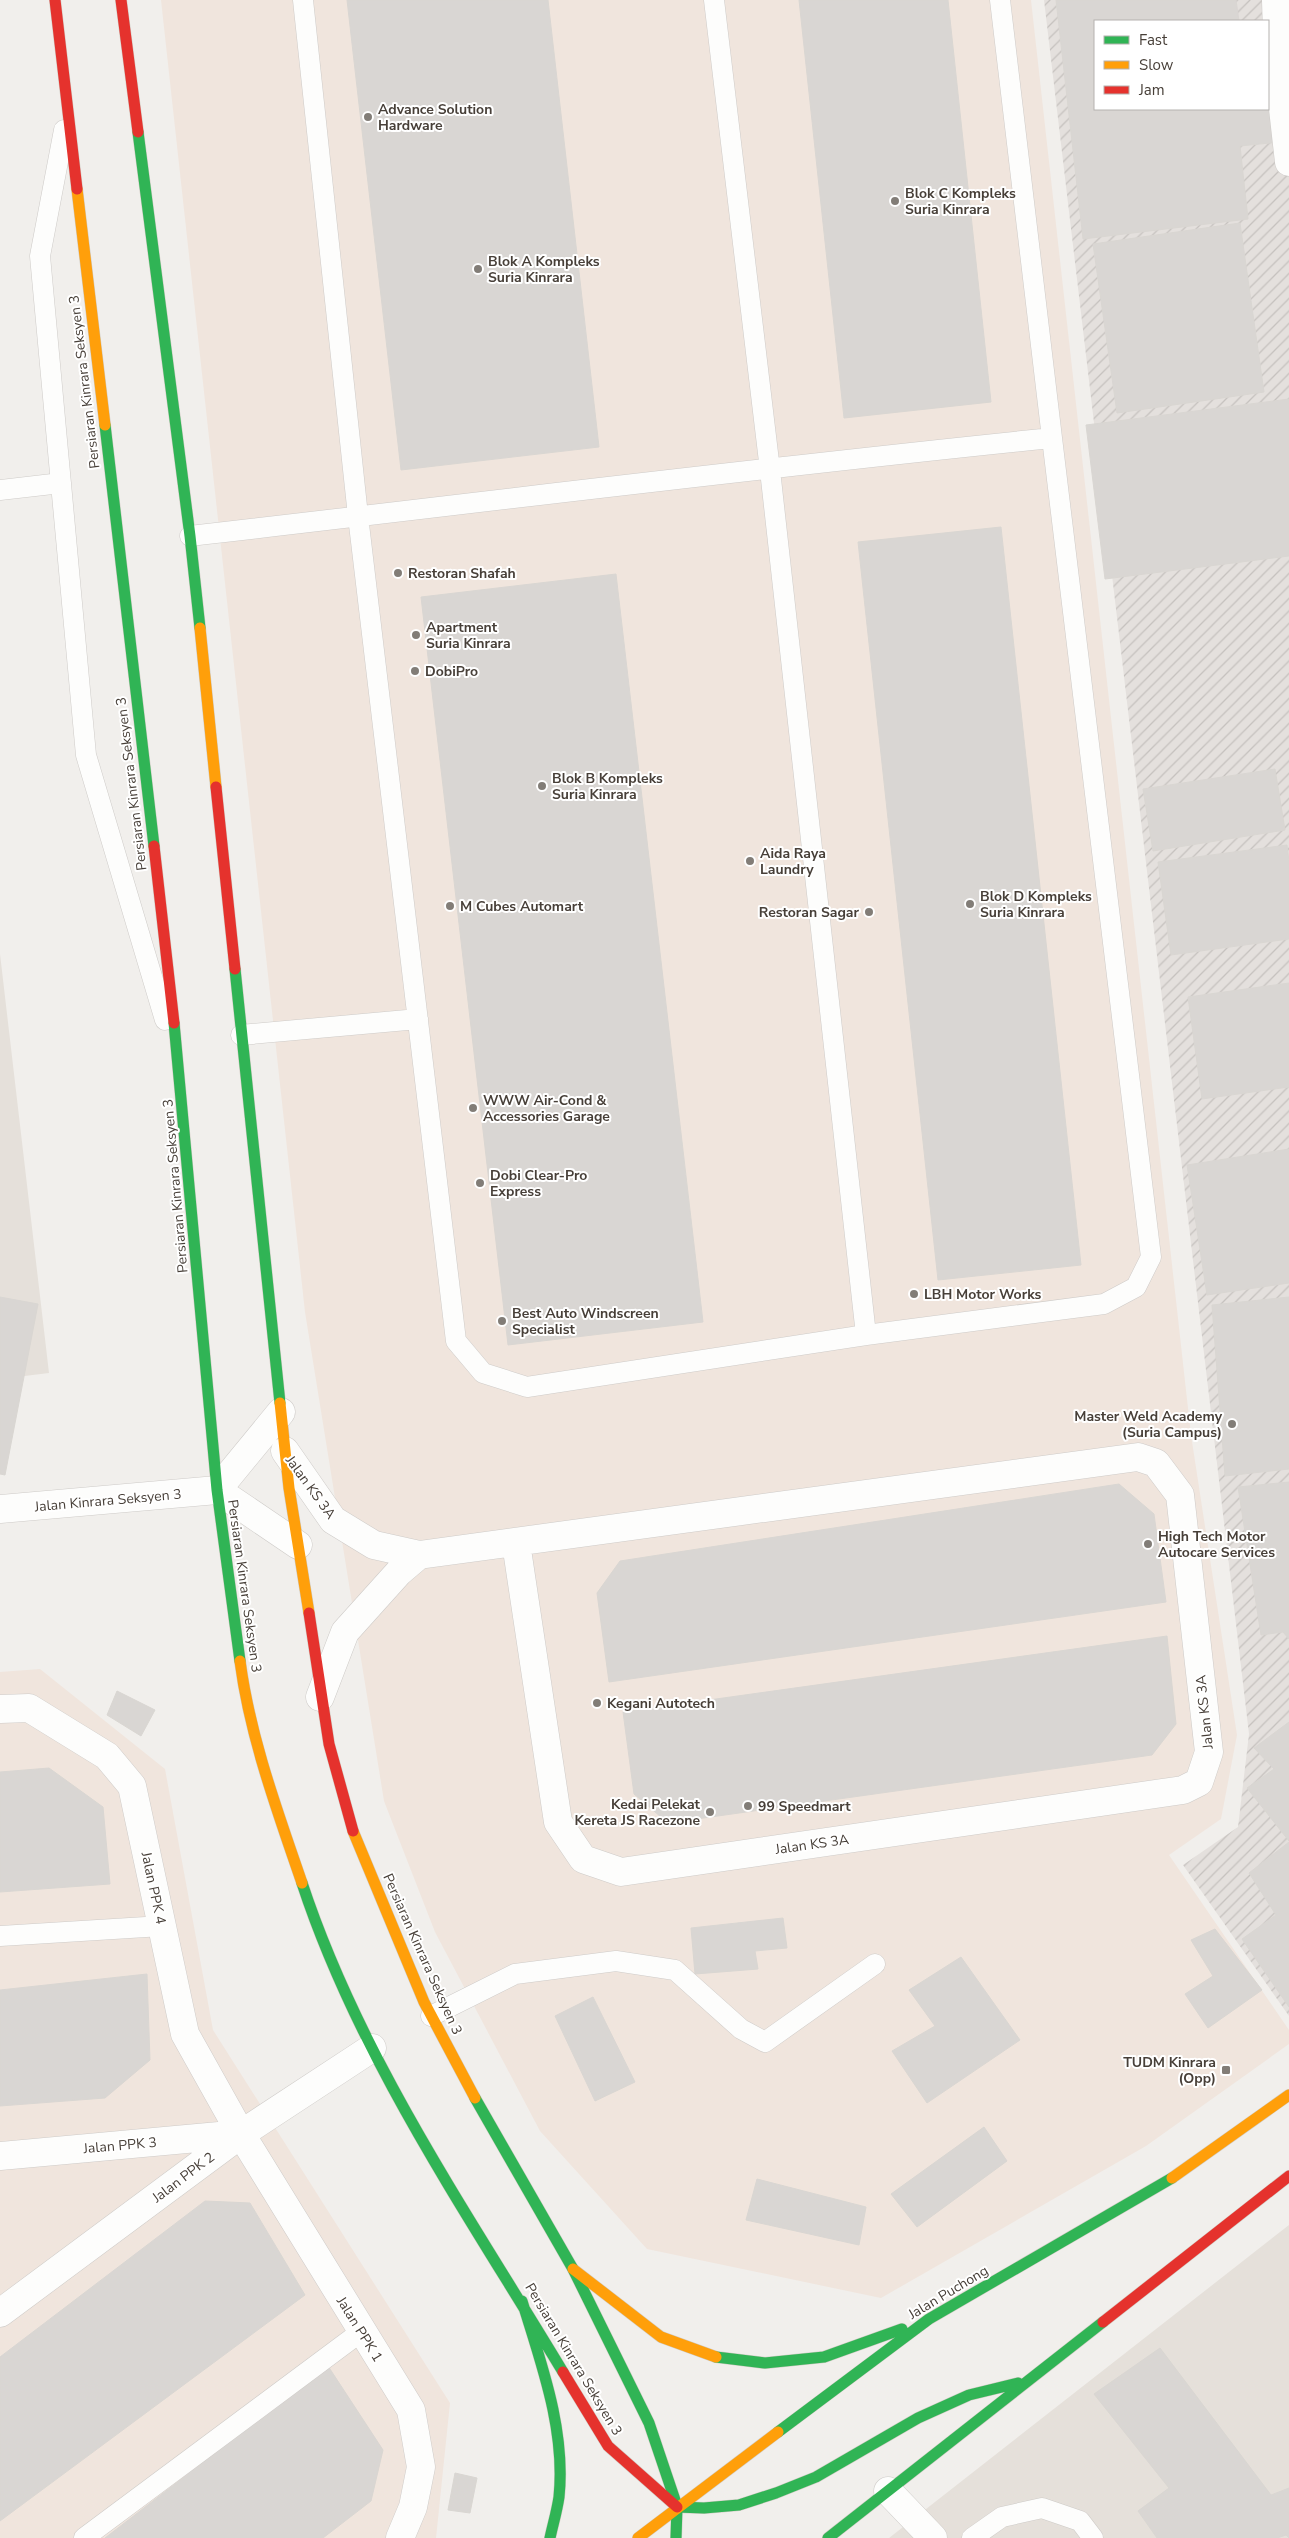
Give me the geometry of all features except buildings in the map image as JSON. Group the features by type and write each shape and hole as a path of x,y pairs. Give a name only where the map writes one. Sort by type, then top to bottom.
{"main road":[{"name":"Persiaran Kinrara Seksyen 3","path":"54,0 180,1072 216,1490 245,1700 266,1773 308,1902 343,1991 372,2048 420,2134 608,2446 677,2507"},
{"name":"Persiaran Kinrara Seksyen 3","path":"121,0 190,536 285,1451 320,1698 329,1744 355,1837 431,2016 474,2097 574,2268 649,2423 677,2507"},
{"name":"Jalan Puchong","path":"638,2538 929,2319 1186,2170 1289,2095"},
{"path":"828,2538 1289,2176"},
{"path":"574,2268 661,2337 713,2357 765,2363 824,2357 929,2319"},
{"path":"522,2301 550,2392 557,2445 559,2496 550,2538"},
{"path":"676,2538 677,2507 704,2508 739,2505 776,2493 816,2476 918,2418 969,2394 1026,2382"}],"street":[{"path":"1276,0 1278,64 1289,162"},
{"path":"281,1412 216,1490 298,1545"},
{"name":"Jalan KS 3A","path":"285,1451 333,1520 374,1545 419,1555 1138,1457 1156,1463 1180,1495 1209,1752 1199,1782 1183,1790 621,1872 583,1859 558,1822 516,1543"},
{"name":"Jalan Kinrara Seksyen 3","path":"0,1509 216,1490"},
{"path":"320,1698 345,1632 399,1572 419,1555"},
{"name":"Jalan PPK 4","path":"0,1709 29,1708 107,1756 132,1786 185,2034 241,2134"},
{"name":"Jalan PPK 2","path":"0,2313 241,2134 372,2048"},
{"name":"Jalan PPK 3","path":"0,2156 241,2134"},
{"name":"Jalan PPK 1","path":"241,2134 411,2410 421,2467 413,2507 400,2538"},
{"path":"888,2491 933,2538"}],"lane":[{"path":"303,0 358,516 456,1341 483,1373 527,1388 866,1335 1104,1304 1136,1287 1151,1257 1000,0"},
{"path":"714,0 770,470 866,1335"},
{"path":"68,113 40,256 86,755 180,1072"},
{"path":"190,536 1052,438"},
{"path":"0,490 61,483"},
{"path":"241,1035 418,1019"},
{"path":"0,1936 162,1926"},
{"path":"431,2016 514,1974 616,1961 675,1970 741,2029 766,2042 875,1964"},
{"path":"84,2538 362,2331"},
{"path":"972,2538 1002,2517 1042,2508 1080,2522 1093,2538"}],"shaded area":[{"path":"161,0 1031,0 1191,1435 1237,1735 1221,1819 1169,1855 1289,2030 1289,2044 1146,2146 881,2298 647,2249 540,2131 435,1932 384,1801 305,1312"},
{"path":"1044,0 1289,0 1289,2016 1183,1865 1238,1827 1249,1734"},
{"path":"0,954 49,1373 0,1379"},
{"path":"40,1669 165,1769 213,2030 450,2403 436,2538 0,2538 0,1672"},
{"path":"1289,2225 1289,2538 889,2538"}],"traffic: fast":[{"path":"138,132 200,628"},
{"path":"105,425 154,846"},
{"path":"235,969 280,1403"},
{"path":"174,1023 217,1490 240,1661"},
{"path":"302,1883 326,1948 354,2011 385,2073 454,2194 563,2372"},
{"path":"475,2098 573,2269 649,2423 677,2506"},
{"path":"778,2432 929,2319 1172,2178"},
{"path":"522,2301 544,2373 559,2447 559,2497 550,2538"},
{"path":"828,2538 1103,2322"},
{"path":"716,2357 765,2363 824,2357 902,2329"},
{"path":"677,2507 704,2508 739,2505 776,2493 816,2477 918,2418 969,2395 1018,2383"},
{"path":"676,2538 677,2507"}],"traffic: slow":[{"path":"77,189 105,425"},
{"path":"200,628 216,787"},
{"path":"280,1403 289,1488 309,1613"},
{"path":"240,1661 257,1745 302,1883"},
{"path":"353,1831 424,2002 475,2098"},
{"path":"1172,2178 1289,2095"},
{"path":"573,2269 661,2337 716,2357"},
{"path":"638,2538 778,2432"}],"traffic: jam":[{"path":"55,0 77,189"},
{"path":"121,0 138,132"},
{"path":"216,787 235,969"},
{"path":"154,846 174,1023"},
{"path":"309,1613 329,1744 353,1831"},
{"path":"1103,2322 1289,2176"},
{"path":"563,2372 608,2446 677,2507"}],"place":[{"name":"Advance Solution Hardware","path":"368,117"},
{"name":"Blok C Kompleks Suria Kinrara","path":"895,201"},
{"name":"Blok A Kompleks Suria Kinrara","path":"478,269"},
{"name":"Restoran Shafah","path":"398,573"},
{"name":"Apartment Suria Kinrara","path":"416,635"},
{"name":"DobiPro","path":"415,671"},
{"name":"Blok B Kompleks Suria Kinrara","path":"542,786"},
{"name":"Aida Raya Laundry","path":"750,861"},
{"name":"Blok D Kompleks Suria Kinrara","path":"970,904"},
{"name":"M Cubes Automart","path":"450,906"},
{"name":"Restoran Sagar","path":"869,912"},
{"name":"WWW Air-Cond & Accessories Garage","path":"473,1108"},
{"name":"Dobi Clear-Pro Express","path":"480,1183"},
{"name":"LBH Motor Works","path":"914,1294"},
{"name":"Best Auto Windscreen Specialist","path":"502,1321"},
{"name":"Master Weld Academy (Suria Campus)","path":"1232,1424"},
{"name":"High Tech Motor Autocare Services","path":"1148,1544"},
{"name":"Kegani Autotech","path":"597,1703"},
{"name":"99 Speedmart","path":"748,1806"},
{"name":"Kedai Pelekat Kereta JS Racezone","path":"710,1812"},
{"name":"TUDM Kinrara (Opp)","path":"1226,2070"}]}
